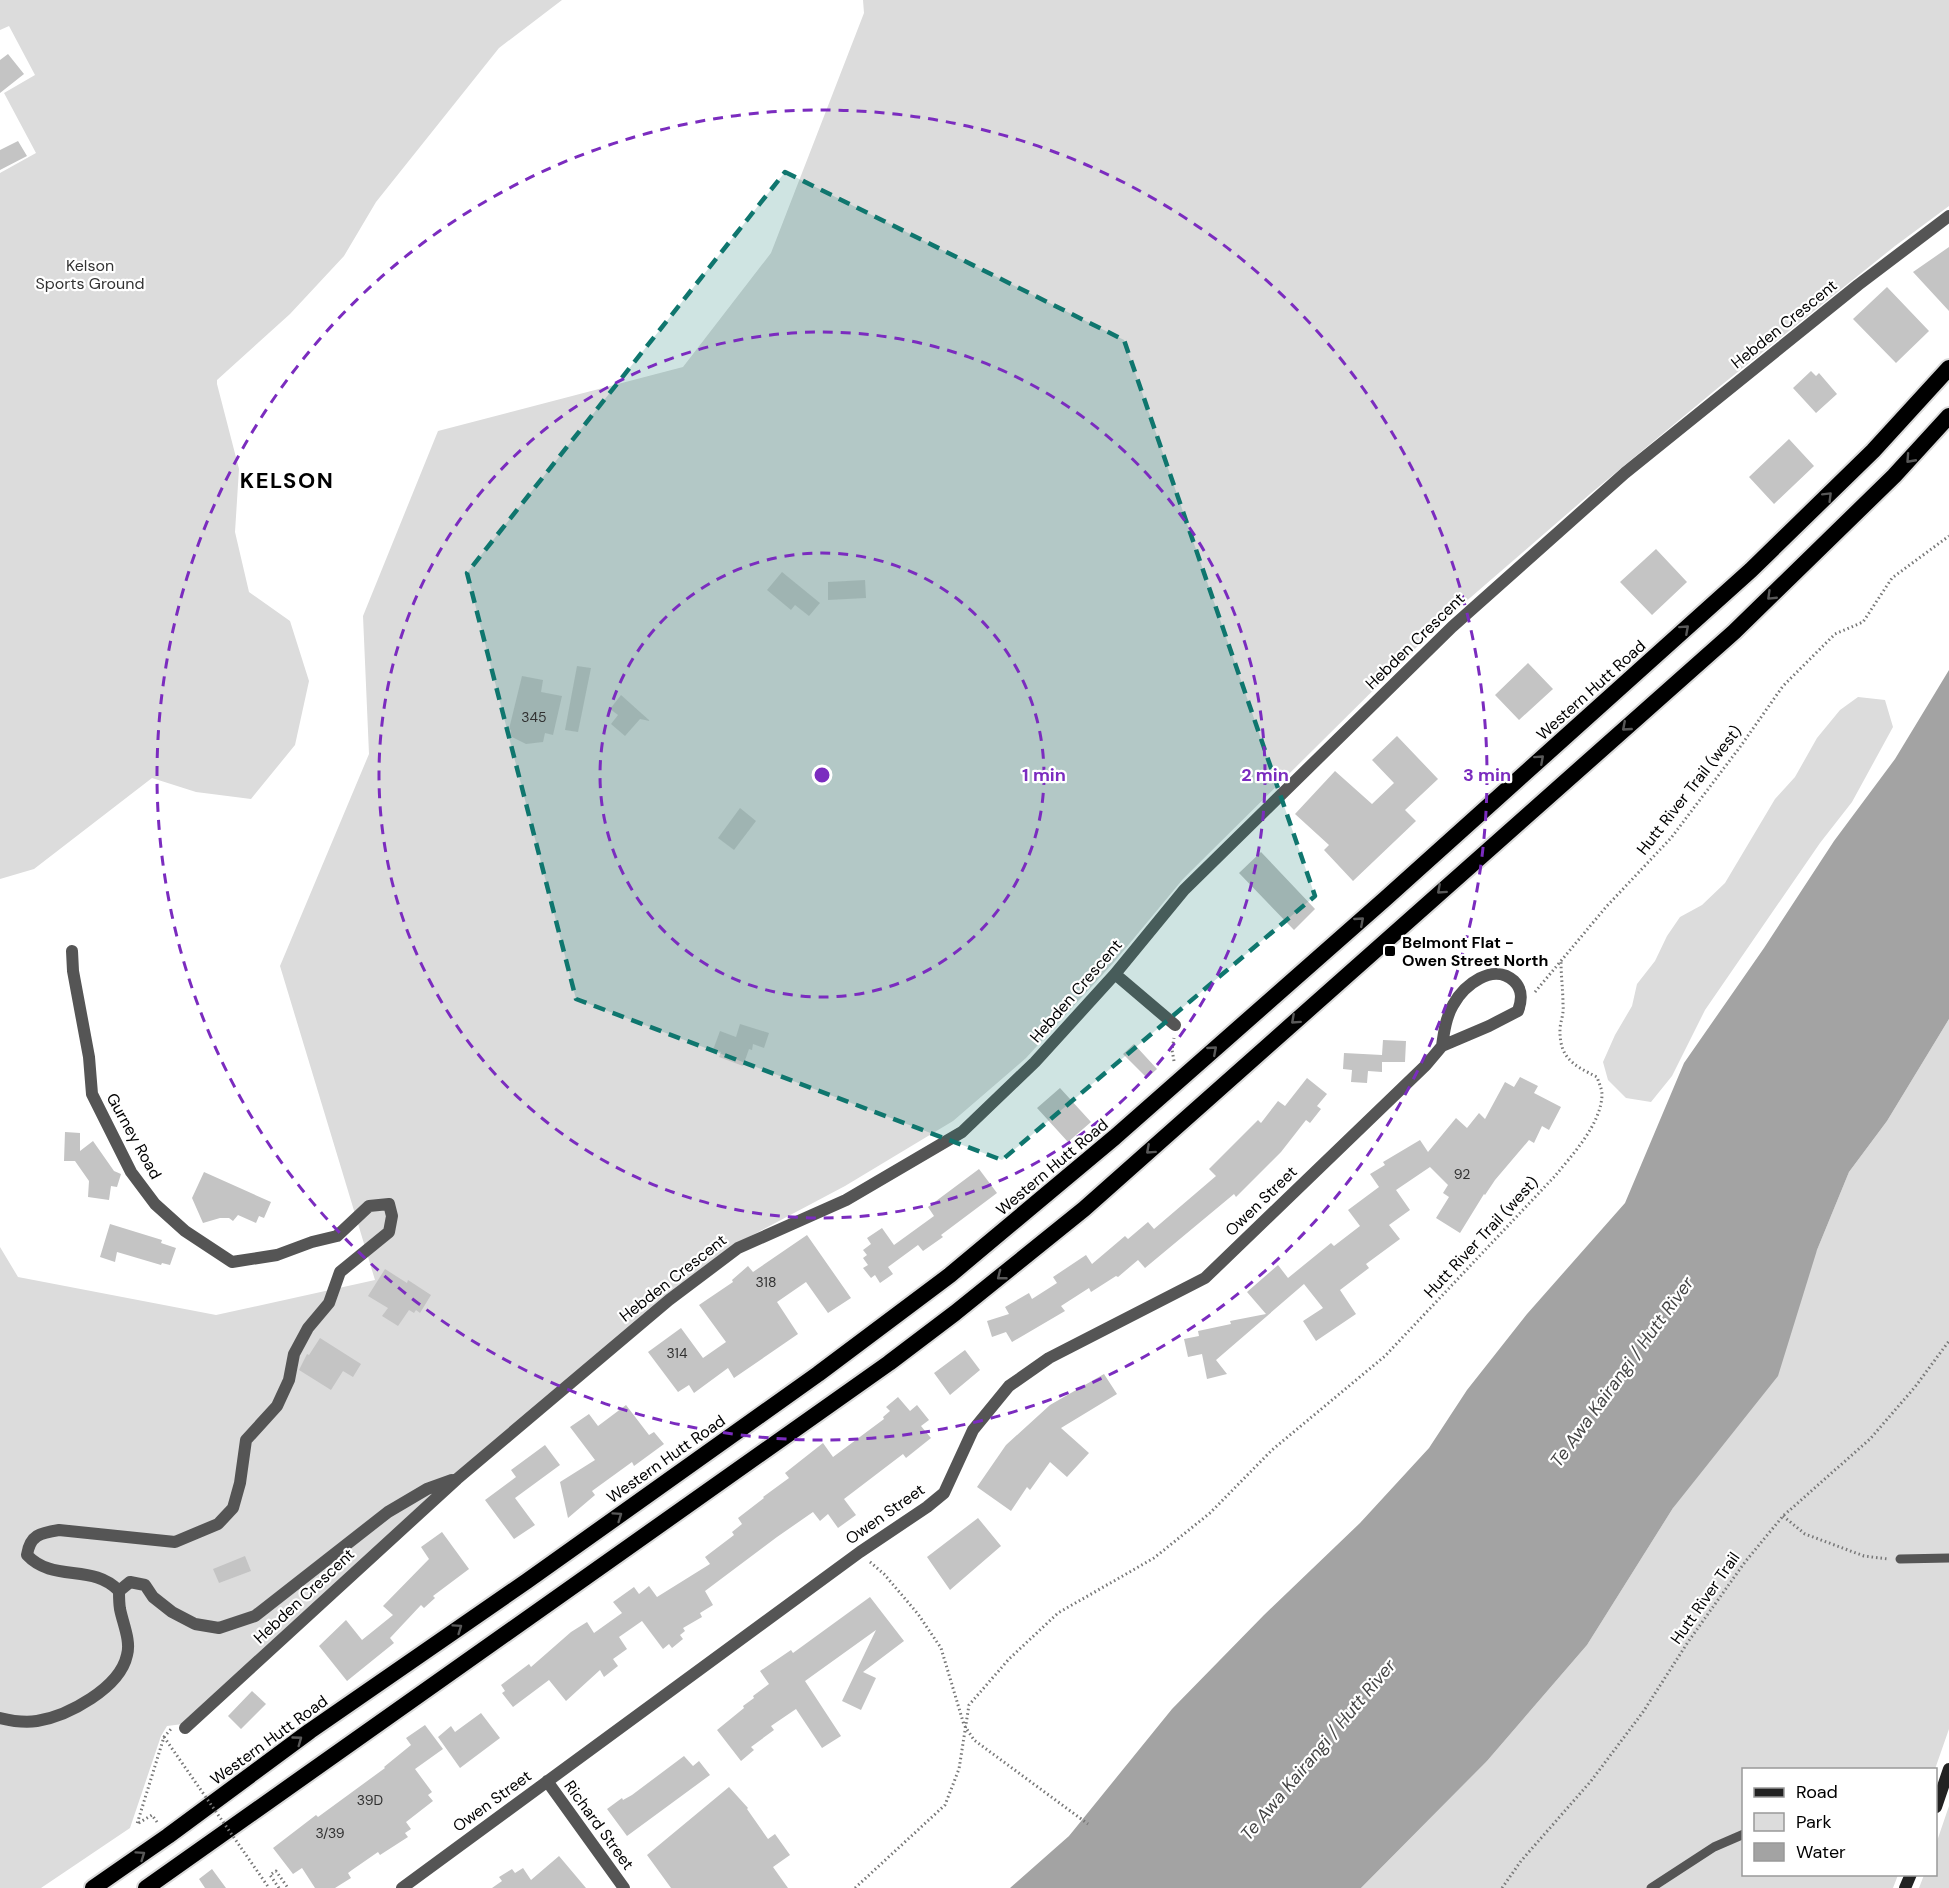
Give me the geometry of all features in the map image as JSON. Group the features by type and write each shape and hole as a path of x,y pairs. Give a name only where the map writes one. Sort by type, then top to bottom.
{"highway":[{"name":"Western Hutt Road","path":"93,1888 168,1836 310,1731 527,1581 818,1374 950,1275 1004,1231 1107,1144 1385,899 1751,570 1873,452 1949,368"},
{"path":"146,1888 889,1363 1038,1246 1102,1193 1734,632 1894,476 1949,416"}],"main road":[{"path":"1937,1800 1949,1769"}],"street":[{"name":"Hebden Crescent","path":"184,1728 457,1479 669,1300 738,1248 846,1200 962,1132 1035,1062 1115,974 1184,890 1452,627 1625,473 1858,285 1949,216"},
{"name":"Gurney Road","path":"72,951 73,970 89,1057 92,1094 131,1172 155,1204 185,1231 232,1262 277,1255 312,1242 337,1236 369,1206 389,1204 392,1216 389,1233 340,1272 329,1303 308,1328 294,1354 289,1380 277,1406 246,1440 240,1483 233,1508 218,1524 175,1542 59,1530 40,1533 29,1544 27,1555 36,1565 65,1573 94,1575 112,1583 119,1591"},
{"path":"1497,973 1507,975 1519,986 1521,1003 1518,1011 1442,1046 1445,1024 1452,1006 1461,993 1480,979 1497,973"},
{"path":"1115,974 1175,1025"},
{"name":"Owen Street","path":"402,1888 860,1552 927,1507 944,1493 973,1430 1009,1386 1049,1358 1205,1278 1426,1065 1442,1046"},
{"path":"0,1718 14,1722 37,1721 66,1713 114,1681 122,1670 128,1654 128,1642 119,1606 119,1591 130,1582 146,1585 153,1597 172,1612 195,1624 219,1628 255,1616 388,1512 427,1489 457,1479"},
{"name":"Richard Street","path":"547,1781 624,1888"}],"lane":[{"path":"1900,1559 1949,1558"},
{"path":"1651,1888 1714,1847 1742,1834"}],"path":[{"name":"Hutt River Trail (west)","path":"855,1888 945,1805 959,1769 969,1704 1009,1659 1058,1613 1154,1558 1210,1513 1272,1450 1385,1356 1555,1176 1581,1145 1600,1112 1602,1093 1597,1077 1567,1059 1561,1048 1560,1029 1564,1007 1561,962 1606,908 1671,838 1783,686 1835,634 1863,622 1893,578 1949,536"},
{"path":"1521,1003 1534,993 1561,962"},
{"name":"Hutt River Trail","path":"1502,1888 1521,1861 1591,1781 1637,1721 1744,1562 1783,1516 1870,1439 1915,1387 1949,1341"},
{"path":"1783,1516 1805,1534 1864,1556 1900,1559"},
{"path":"860,1552 884,1574 918,1614 941,1648 964,1725 974,1740 1088,1824"},
{"path":"168,1836 152,1815 137,1824 164,1737 269,1888"},
{"path":"279,1888 270,1875 276,1871 288,1888"}],"highlighted area":[{"path":"785,172 1124,340 1315,896 1002,1160 576,999 467,573"}],"green space":[{"name":"Kelson Sports Ground","path":"0,0 562,0 499,48 376,202 344,256 290,314 217,380 239,469 235,532 249,592 290,621 309,681 295,745 251,799 196,792 152,778 34,869 0,879 0,173 36,153 4,93 35,75 9,26 0,30"},
{"path":"863,0 1949,0 1949,206 1895,246 1719,387 1590,494 1441,623 1183,879 1115,961 1026,1058 953,1121 845,1186 734,1245 183,1724 167,1726 161,1736 130,1828 41,1888 0,1888 0,1247 18,1277 216,1315 375,1280 280,966 369,754 363,616 438,431 683,367 771,253 864,13"},
{"path":"1858,697 1885,700 1893,727 1852,802 1820,843 1705,1010 1672,1076 1651,1102 1626,1098 1608,1080 1603,1062 1632,1006 1637,984 1655,961 1667,936 1680,917 1702,905 1725,883 1775,799 1795,777 1817,738 1840,710"},
{"path":"1949,1019 1949,1729 1935,1768 1742,1768 1742,1876 1898,1876 1893,1888 1361,1888 1487,1761 1587,1645 1673,1508 1817,1250 1849,1172 1887,1121"},
{"path":"1949,1806 1949,1888 1919,1888 1924,1876 1937,1876 1937,1841"}],"water":[{"name":"Te Awa Kairangi / Hutt River","path":"1949,670 1949,1019 1887,1121 1849,1172 1817,1250 1778,1376 1673,1508 1587,1645 1487,1761 1361,1888 1010,1888 1069,1836 1172,1709 1264,1615 1360,1523 1429,1448 1467,1390 1527,1314 1625,1203 1684,1063 1764,948 1834,841 1895,759"}],"building":[{"path":"8,54 24,74 0,93 0,60"},
{"path":"18,141 27,156 0,170 0,150"},
{"path":"1949,247 1949,311 1913,272"},
{"path":"1887,287 1929,331 1896,363 1853,319"},
{"path":"1811,371 1816,376 1819,373 1837,394 1816,413 1793,388"},
{"path":"1789,439 1814,466 1774,504 1749,477"},
{"path":"1656,549 1687,582 1652,615 1620,582"},
{"path":"782,572 820,603 809,616 795,605 791,610 767,590"},
{"path":"865,580 866,598 828,600 828,582"},
{"path":"1528,663 1553,689 1519,720 1495,695"},
{"path":"577,666 591,668 578,732 565,730"},
{"path":"522,676 543,680 541,692 562,696 553,735 545,733 543,742 526,744 510,736 511,730 509,729"},
{"path":"621,695 650,721 640,719 625,736 611,724 618,715 610,709"},
{"path":"1397,736 1438,779 1405,810 1416,821 1353,881 1324,850 1329,845 1295,814 1335,771 1372,804 1394,783 1372,760"},
{"path":"740,808 756,821 734,850 718,838"},
{"path":"1261,852 1315,909 1294,930 1239,873"},
{"path":"740,1024 769,1033 764,1048 753,1044 752,1050 749,1049 743,1066 719,1057 721,1052 713,1050 720,1031 736,1037"},
{"path":"1383,1040 1406,1041 1405,1062 1382,1062 1382,1072 1368,1071 1367,1083 1351,1082 1352,1070 1343,1069 1344,1053 1382,1055"},
{"path":"1134,1044 1157,1069 1147,1078 1123,1054"},
{"path":"1520,1077 1538,1086 1534,1093 1561,1107 1549,1130 1542,1126 1534,1143 1529,1140 1495,1180 1460,1233 1436,1218 1449,1197 1443,1193 1448,1185 1430,1167 1396,1190 1410,1210 1389,1225 1400,1239 1366,1264 1369,1268 1340,1290 1356,1314 1316,1341 1303,1321 1323,1308 1304,1284 1216,1360 1227,1374 1207,1379 1202,1354 1188,1357 1184,1339 1199,1336 1198,1331 1231,1324 1230,1321 1266,1314 1247,1292 1278,1265 1288,1278 1331,1243 1334,1246 1360,1226 1348,1210 1379,1187 1370,1174 1385,1165 1383,1162 1420,1140 1428,1152 1456,1118 1467,1128 1479,1113 1485,1119 1505,1082 1514,1087"},
{"path":"1307,1078 1327,1094 1317,1106 1321,1109 1310,1123 1306,1120 1281,1152 1236,1197 1234,1194 1145,1268 1138,1260 1118,1277 1116,1276 1091,1292 1089,1288 1061,1306 1065,1311 1012,1342 1006,1332 992,1337 987,1321 1009,1314 1005,1307 1029,1293 1032,1299 1057,1283 1053,1277 1086,1255 1092,1264 1125,1236 1128,1239 1148,1222 1154,1229 1216,1176 1209,1169 1258,1120 1261,1123 1278,1101 1285,1106"},
{"path":"1060,1088 1091,1122 1068,1142 1037,1108"},
{"path":"65,1132 80,1133 80,1151 93,1141 114,1171 121,1174 117,1187 111,1186 109,1200 88,1197 89,1181 75,1161 64,1161"},
{"path":"979,1169 997,1193 923,1251 918,1245 888,1267 893,1274 880,1283 875,1275 871,1278 863,1268 868,1265 863,1258 867,1255 863,1250 871,1244 867,1238 882,1228 894,1245 934,1216 928,1207"},
{"path":"204,1172 271,1202 264,1218 259,1216 256,1223 238,1215 233,1221 229,1218 220,1218 203,1223 192,1198"},
{"path":"110,1224 162,1240 161,1243 176,1248 170,1265 162,1263 161,1265 117,1252 115,1262 100,1257"},
{"path":"807,1235 851,1298 828,1313 806,1282 777,1302 798,1334 734,1378 728,1368 694,1393 689,1385 678,1392 648,1352 681,1328 703,1358 726,1342 699,1305 733,1282 732,1280 748,1266 753,1272"},
{"path":"385,1269 431,1295 420,1313 416,1310 414,1313 409,1310 398,1326 382,1316 388,1308 368,1296"},
{"path":"320,1338 361,1364 353,1377 343,1371 331,1390 299,1370 307,1354 309,1355"},
{"path":"965,1350 980,1370 950,1395 934,1373"},
{"path":"1104,1374 1117,1394 1061,1428 1089,1453 1067,1477 1050,1462 1030,1490 1027,1487 1011,1511 977,1487 1006,1445 1050,1405"},
{"path":"898,1397 910,1411 917,1405 929,1420 921,1426 931,1438 906,1458 903,1454 844,1499 856,1515 838,1528 828,1514 820,1521 813,1512 777,1537 705,1591 713,1605 700,1613 702,1617 683,1628 685,1631 680,1635 683,1639 672,1648 669,1644 663,1649 642,1621 619,1637 627,1649 613,1659 618,1666 604,1677 600,1670 566,1701 549,1680 513,1707 502,1693 505,1691 501,1685 529,1664 531,1667 571,1632 587,1622 594,1633 622,1613 613,1602 634,1587 639,1594 649,1586 657,1597 710,1564 705,1557 734,1535 732,1532 742,1524 738,1518 789,1478 785,1473 823,1443 833,1457 884,1419 883,1417 890,1411 886,1407"},
{"path":"626,1405 649,1435 654,1432 664,1444 634,1466 632,1462 592,1491 595,1495 568,1518 560,1482 595,1460 570,1427 589,1414 598,1426"},
{"path":"545,1445 560,1465 515,1498 535,1525 514,1539 485,1500 516,1477 511,1470"},
{"path":"978,1518 1001,1546 950,1590 927,1557"},
{"path":"442,1532 469,1569 433,1596 435,1598 424,1608 421,1605 390,1638 394,1643 347,1681 319,1646 346,1620 362,1640 393,1615 383,1606 429,1559 421,1547"},
{"path":"245,1556 251,1571 219,1583 213,1569"},
{"path":"870,1597 904,1641 863,1672 876,1678 861,1710 842,1701 876,1630 805,1681 841,1736 822,1748 796,1709 771,1726 774,1730 751,1747 754,1750 741,1761 717,1730 769,1684 760,1671 791,1650 793,1653"},
{"path":"252,1691 266,1704 241,1729 228,1716"},
{"path":"481,1713 500,1738 460,1768 438,1737 451,1726 455,1732"},
{"path":"425,1725 443,1749 415,1769 432,1792 428,1795 433,1801 406,1822 411,1829 405,1833 408,1837 380,1855 378,1852 352,1870 348,1873 351,1878 335,1888 315,1888 302,1868 293,1874 273,1848 316,1815 318,1817 385,1768 411,1745 406,1738"},
{"path":"684,1756 693,1766 699,1761 710,1775 627,1836 607,1809 622,1798 623,1800 632,1795"},
{"path":"729,1787 748,1808 768,1839 775,1834 790,1855 773,1867 788,1888 671,1888 647,1855"},
{"path":"559,1856 586,1888 492,1888 502,1881 499,1877 512,1869 515,1873 523,1868 531,1880"},
{"path":"212,1869 226,1888 205,1888 199,1879"}],"place":[{"name":"Belmont Flat - Owen Street North","path":"1390,951"}],"district":[{"name":"KELSON","path":"287,480"}]}
